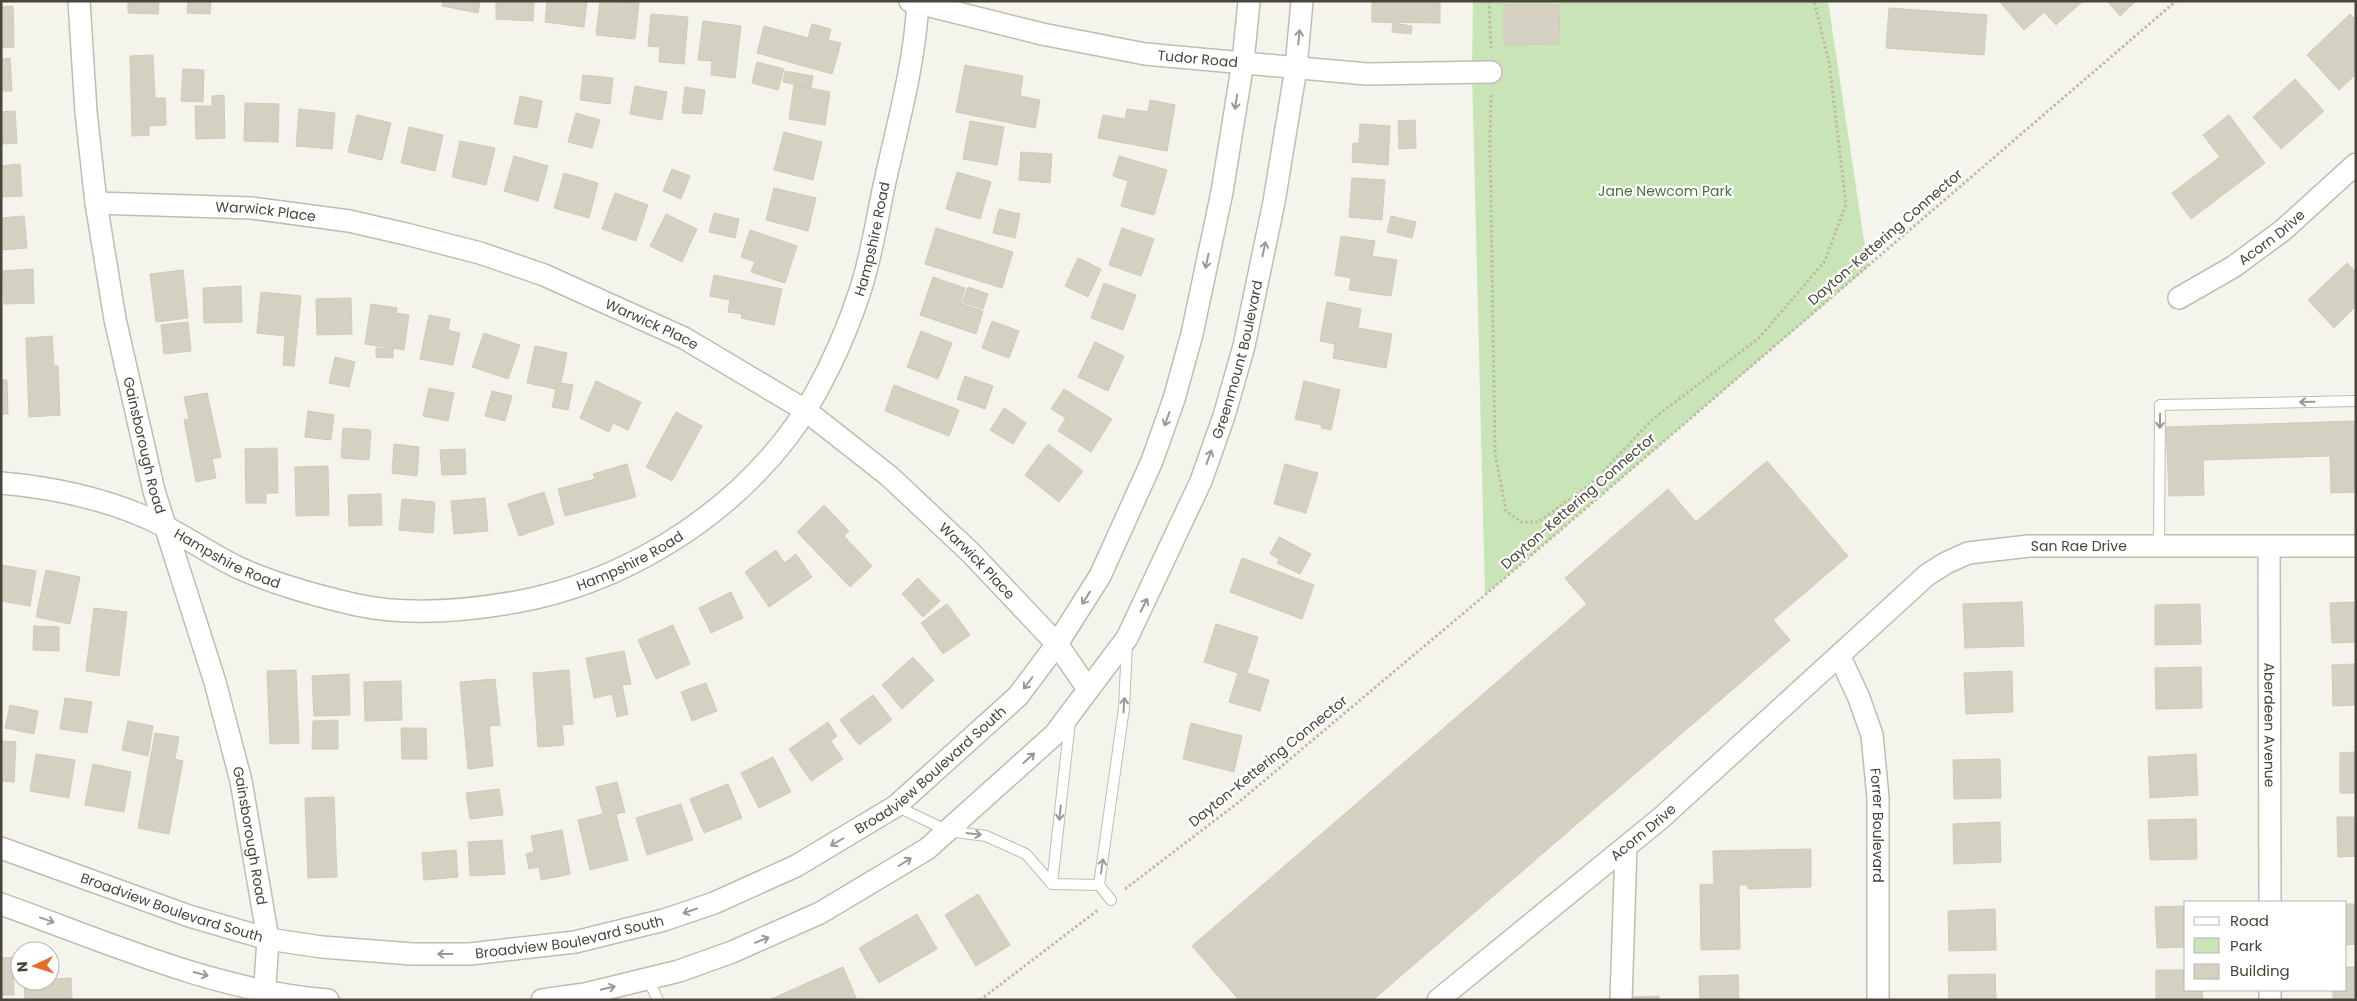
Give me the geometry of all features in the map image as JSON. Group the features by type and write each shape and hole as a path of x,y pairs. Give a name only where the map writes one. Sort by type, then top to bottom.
{"street":[{"name":"Gainsborough Road","path":"79,1 86,112 96,203 115,319 154,491 168,529 215,682 241,781 268,939 264,995"},
{"path":"1057,644 1100,576 1152,461 1174,399 1192,334 1220,202 1243,62 1249,1"},
{"name":"Greenmount Boulevard","path":"1088,689 1127,638 1200,481 1224,416 1244,346 1274,202 1296,68 1302,1"},
{"name":"Tudor Road","path":"915,2 1042,34 1145,54 1367,74 1492,72"},
{"name":"Hampshire Road","path":"1,483 43,489 99,502 144,517 239,568 314,594 361,606 408,610 453,610 540,597 579,586 622,568 701,520 733,496 765,464 790,433 805,410 835,355 860,292 903,101 916,34 915,2"},
{"name":"Acorn Drive","path":"2180,298 2233,267 2282,231 2356,164"},
{"name":"Warwick Place","path":"96,203 252,208 349,221 480,253 544,275 684,338 805,410 844,439 910,496 972,553 1057,644 1088,689"},
{"name":"San Rae Drive","path":"1840,657 1927,576 1946,563 1968,553 2030,546 2356,546"},
{"name":"Aberdeen Avenue","path":"2269,547 2270,901"},
{"name":"Broadview Boulevard South","path":"1,848 189,916 268,939 322,947 422,954 470,954 575,942 664,920 754,886 796,866 896,806 1018,696 1057,644"},
{"name":"Acorn Drive","path":"1440,999 1626,847 1840,657"},
{"name":"Forrer Boulevard","path":"1840,657 1859,698 1872,735 1878,798 1878,1000"},
{"path":"542,1000 584,994 648,979 732,952 820,913 927,849 1055,734 1088,689"},
{"path":"1621,1000 1626,847"},
{"path":"1,904 173,966 264,995 328,1000"}],"lane":[{"path":"2159,547 2160,405 2356,401"},
{"path":"1111,900 1099,885 1124,708 1127,638"},
{"path":"1052,884 1070,712"},
{"path":"896,806 948,831 986,836 1026,854 1052,884 1099,885"},
{"path":"648,979 658,1000"}],"path":[{"path":"1489,1 1492,72 1490,142 1495,453 1506,511 1521,522 1538,522 1592,484 1654,418 1759,338 1825,261 1846,204 1830,62 1814,1"},
{"name":"Dayton-Kettering Connector","path":"980,1000 1239,802 1485,595 2176,1"}],"green space":[{"name":"Jane Newcom Park","path":"1473,1 1828,1 1868,267 1485,595 1472,72"}],"building":[{"path":"128,1 159,1 158,14 128,13"},
{"path":"188,1 211,1 210,14 187,13"},
{"path":"443,1 480,1 478,13 442,6"},
{"path":"496,1 534,1 533,21 496,19"},
{"path":"547,1 587,1 584,27 545,22"},
{"path":"600,1 639,3 635,39 596,35"},
{"path":"1372,1 1440,1 1440,23 1372,22"},
{"path":"1999,1 2083,1 2056,25 2044,12 2024,30"},
{"path":"2107,1 2136,1 2120,16"},
{"path":"1504,5 1559,5 1560,44 1504,45"},
{"path":"13,6 14,47 1,48 1,7"},
{"path":"1889,8 1987,15 1984,55 1886,48"},
{"path":"651,14 688,17 684,64 659,62 660,47 648,46"},
{"path":"2350,14 2356,20 2356,74 2339,90 2307,55"},
{"path":"703,21 741,26 735,78 711,75 712,61 698,60"},
{"path":"1393,23 1412,26 1411,34 1392,32"},
{"path":"812,24 831,29 828,40 841,43 832,74 757,53 764,26 808,38"},
{"path":"153,55 155,98 165,98 166,125 149,126 149,135 132,136 130,56"},
{"path":"10,58 12,91 1,91 1,59"},
{"path":"757,62 784,69 778,90 752,83"},
{"path":"965,65 1023,76 1020,96 1040,100 1035,128 956,112"},
{"path":"183,69 204,70 203,102 181,101"},
{"path":"785,71 813,76 811,88 783,82"},
{"path":"583,75 613,78 610,104 580,100"},
{"path":"2295,79 2324,111 2281,149 2253,117"},
{"path":"794,85 830,92 825,125 789,119"},
{"path":"635,86 667,92 662,120 630,114"},
{"path":"685,87 705,90 702,114 682,113"},
{"path":"224,95 225,138 196,139 195,106 212,106 212,96"},
{"path":"520,96 542,101 537,128 514,124"},
{"path":"1150,100 1175,105 1167,151 1098,138 1103,115 1125,119 1127,109 1148,112"},
{"path":"245,103 279,104 278,142 244,141"},
{"path":"299,109 335,113 332,149 296,146"},
{"path":"15,111 17,143 1,144 1,112"},
{"path":"576,113 600,120 592,148 568,142"},
{"path":"357,115 391,123 382,160 348,152"},
{"path":"2229,115 2265,163 2191,219 2172,193 2220,157 2203,135"},
{"path":"1415,120 1416,148 1399,149 1398,121"},
{"path":"970,121 1004,127 997,165 963,159"},
{"path":"1360,124 1390,126 1388,165 1352,162 1353,143 1359,143"},
{"path":"409,127 443,135 435,171 401,163"},
{"path":"784,132 822,142 813,180 774,170"},
{"path":"460,141 495,148 486,185 452,177"},
{"path":"1021,152 1052,154 1050,183 1019,180"},
{"path":"514,156 548,166 538,201 504,191"},
{"path":"1119,156 1167,170 1154,215 1121,206 1128,181 1113,176"},
{"path":"20,164 22,196 1,197 1,166"},
{"path":"672,169 690,176 681,199 663,191"},
{"path":"957,172 991,182 980,219 946,209"},
{"path":"564,173 598,183 589,218 554,208"},
{"path":"1352,178 1385,180 1382,220 1349,217"},
{"path":"774,188 816,198 808,231 766,220"},
{"path":"615,193 648,205 636,241 602,229"},
{"path":"999,209 1020,214 1015,238 993,233"},
{"path":"714,213 739,219 735,238 709,232"},
{"path":"666,214 697,229 682,262 650,246"},
{"path":"24,216 27,248 1,250 1,218"},
{"path":"1391,216 1416,222 1412,238 1387,232"},
{"path":"936,228 1013,252 1002,288 925,264"},
{"path":"1122,228 1154,239 1141,276 1109,265"},
{"path":"750,230 797,246 785,283 751,272 755,262 741,257"},
{"path":"1341,236 1375,241 1372,256 1397,260 1391,296 1349,290 1351,278 1335,275"},
{"path":"1078,258 1101,269 1088,297 1065,286"},
{"path":"2347,263 2356,272 2356,306 2334,328 2308,300"},
{"path":"33,269 34,303 4,304 3,271"},
{"path":"183,270 188,318 156,322 150,274"},
{"path":"714,275 782,289 774,325 741,318 742,314 728,312 730,300 710,296"},
{"path":"933,277 965,288 960,303 983,311 976,334 920,315"},
{"path":"1104,283 1136,295 1123,330 1091,318"},
{"path":"241,286 242,322 204,323 203,288"},
{"path":"968,287 988,294 983,309 962,302"},
{"path":"261,292 301,296 294,366 283,365 285,336 257,333"},
{"path":"351,298 352,334 317,335 316,299"},
{"path":"1327,302 1361,309 1358,328 1392,334 1386,368 1333,358 1335,344 1320,341"},
{"path":"371,304 397,308 396,313 409,315 404,350 365,344"},
{"path":"429,315 450,319 448,330 460,333 453,365 420,359"},
{"path":"992,321 1019,331 1009,358 982,348"},
{"path":"188,322 191,351 164,354 161,325"},
{"path":"921,331 952,343 938,379 907,367"},
{"path":"484,333 520,345 508,379 472,367"},
{"path":"52,336 54,366 58,366 60,415 29,417 26,338"},
{"path":"1095,342 1124,356 1108,391 1078,377"},
{"path":"535,346 567,353 561,383 573,385 568,410 552,407 556,389 527,383"},
{"path":"376,348 393,349 393,358 376,357"},
{"path":"335,357 355,362 349,387 329,383"},
{"path":"965,376 993,386 985,409 957,399"},
{"path":"1,380 7,380 8,414 1,414"},
{"path":"596,381 641,402 628,430 613,423 609,432 580,418"},
{"path":"1304,381 1340,390 1331,430 1321,428 1322,425 1295,419"},
{"path":"894,385 959,410 949,436 885,411"},
{"path":"429,388 454,393 448,421 423,416"},
{"path":"1064,389 1112,419 1091,452 1058,431 1066,418 1051,409"},
{"path":"492,391 512,396 505,421 485,416"},
{"path":"207,393 221,457 212,459 216,478 196,482 184,420 189,419 184,397"},
{"path":"1004,408 1026,423 1013,444 990,430"},
{"path":"308,411 334,415 331,440 305,437"},
{"path":"676,412 702,426 672,481 646,467"},
{"path":"2356,421 2356,492 2331,493 2330,456 2203,460 2204,495 2169,496 2166,427"},
{"path":"343,428 371,430 369,460 341,458"},
{"path":"394,444 419,447 417,476 392,473"},
{"path":"1048,444 1083,471 1059,502 1025,475"},
{"path":"277,448 278,493 266,493 266,503 246,503 245,449"},
{"path":"465,449 466,474 442,475 440,450"},
{"path":"1767,461 1848,556 1773,620 1790,640 1373,1000 1239,1000 1192,946 1587,604 1565,578 1668,489 1696,522"},
{"path":"627,464 636,497 565,516 558,489 595,479 593,474"},
{"path":"1285,464 1318,473 1306,513 1274,504"},
{"path":"328,466 329,515 296,516 295,467"},
{"path":"544,492 554,524 519,536 508,504"},
{"path":"381,494 382,525 349,526 348,495"},
{"path":"485,498 488,531 454,534 451,501"},
{"path":"402,499 435,502 433,533 399,530"},
{"path":"824,505 849,531 844,536 872,566 850,587 797,532"},
{"path":"1279,537 1311,554 1300,574 1277,563 1279,559 1270,554"},
{"path":"776,550 784,563 796,554 812,577 769,607 745,572"},
{"path":"1242,558 1314,585 1302,619 1230,592"},
{"path":"1,565 36,571 30,606 1,601"},
{"path":"46,570 80,577 70,624 36,617"},
{"path":"918,578 940,601 923,617 902,594"},
{"path":"731,592 743,618 711,633 699,608"},
{"path":"2022,602 2024,646 1965,648 1963,604"},
{"path":"2356,602 2356,642 2332,643 2330,603"},
{"path":"947,604 970,635 943,654 921,623"},
{"path":"2200,604 2201,644 2155,645 2155,605"},
{"path":"94,608 127,612 119,676 86,671"},
{"path":"1216,624 1258,637 1247,673 1269,680 1260,711 1229,702 1238,673 1204,662"},
{"path":"673,625 690,664 656,679 638,640"},
{"path":"34,626 59,627 59,651 33,650"},
{"path":"624,651 631,684 622,685 628,714 617,717 612,694 594,698 586,658"},
{"path":"913,657 934,680 902,709 882,685"},
{"path":"2356,664 2356,705 2333,706 2332,665"},
{"path":"2201,667 2202,708 2156,709 2155,668"},
{"path":"296,670 299,743 270,744 267,671"},
{"path":"569,670 573,724 562,725 564,745 538,747 533,673"},
{"path":"2012,671 2013,712 1966,714 1964,673"},
{"path":"349,674 350,715 314,716 312,676"},
{"path":"495,679 500,725 489,726 493,766 468,769 460,682"},
{"path":"401,681 402,720 365,721 364,682"},
{"path":"706,683 717,711 692,721 681,692"},
{"path":"873,695 892,720 859,745 840,720"},
{"path":"65,698 92,702 87,733 60,729"},
{"path":"10,705 38,711 34,734 5,728"},
{"path":"338,720 338,749 312,749 313,721"},
{"path":"128,721 153,726 148,756 122,750"},
{"path":"828,722 837,736 831,741 843,759 811,781 789,749"},
{"path":"1191,723 1242,736 1234,772 1183,759"},
{"path":"401,728 426,728 427,759 402,759"},
{"path":"155,733 179,737 175,759 183,761 169,834 138,828"},
{"path":"1,741 16,742 14,782 1,781"},
{"path":"2356,752 2356,793 2340,793 2340,753"},
{"path":"36,754 75,760 69,798 30,791"},
{"path":"2196,754 2198,795 2150,798 2148,757"},
{"path":"773,757 791,792 759,808 741,773"},
{"path":"2000,759 2001,798 1954,799 1953,760"},
{"path":"93,764 131,772 124,812 85,805"},
{"path":"617,782 625,812 616,814 628,860 590,870 578,820 603,814 596,787"},
{"path":"728,784 742,818 704,833 690,799"},
{"path":"499,789 503,815 470,819 466,793"},
{"path":"334,797 337,877 308,878 305,798"},
{"path":"681,804 693,840 647,855 636,818"},
{"path":"2337,817 2356,817 2356,856 2338,857"},
{"path":"2196,819 2197,859 2150,860 2148,820"},
{"path":"2000,822 2001,862 1954,864 1953,824"},
{"path":"562,830 570,874 541,880 539,867 529,869 526,854 534,852 531,836"},
{"path":"502,840 505,874 470,876 468,842"},
{"path":"1811,849 1811,887 1748,889 1748,885 1739,885 1740,949 1701,950 1700,885 1714,884 1713,851"},
{"path":"456,850 458,877 424,880 422,853"},
{"path":"978,894 1010,945 976,966 945,915"},
{"path":"2347,904 2356,904 2356,944 2347,945"},
{"path":"2184,906 2184,947 2157,948 2155,907"},
{"path":"1995,909 1996,950 1949,951 1948,911"},
{"path":"917,914 937,949 879,983 859,948"},
{"path":"10,957 10,991 14,991 14,995 1,995 1,958"},
{"path":"843,967 857,1000 769,1000"},
{"path":"2347,967 2356,967 2356,1000 2333,1000 2333,991 2347,991"},
{"path":"2156,970 2184,970 2184,991 2202,991 2203,1000 2156,1000"},
{"path":"1995,974 1996,1000 1949,1000 1948,975"},
{"path":"1738,975 1739,1000 1700,1000 1699,976"},
{"path":"71,978 72,1000 25,1000 25,991 60,991 60,979"},
{"path":"1659,996 1659,1000 1632,1000 1632,997"}]}
